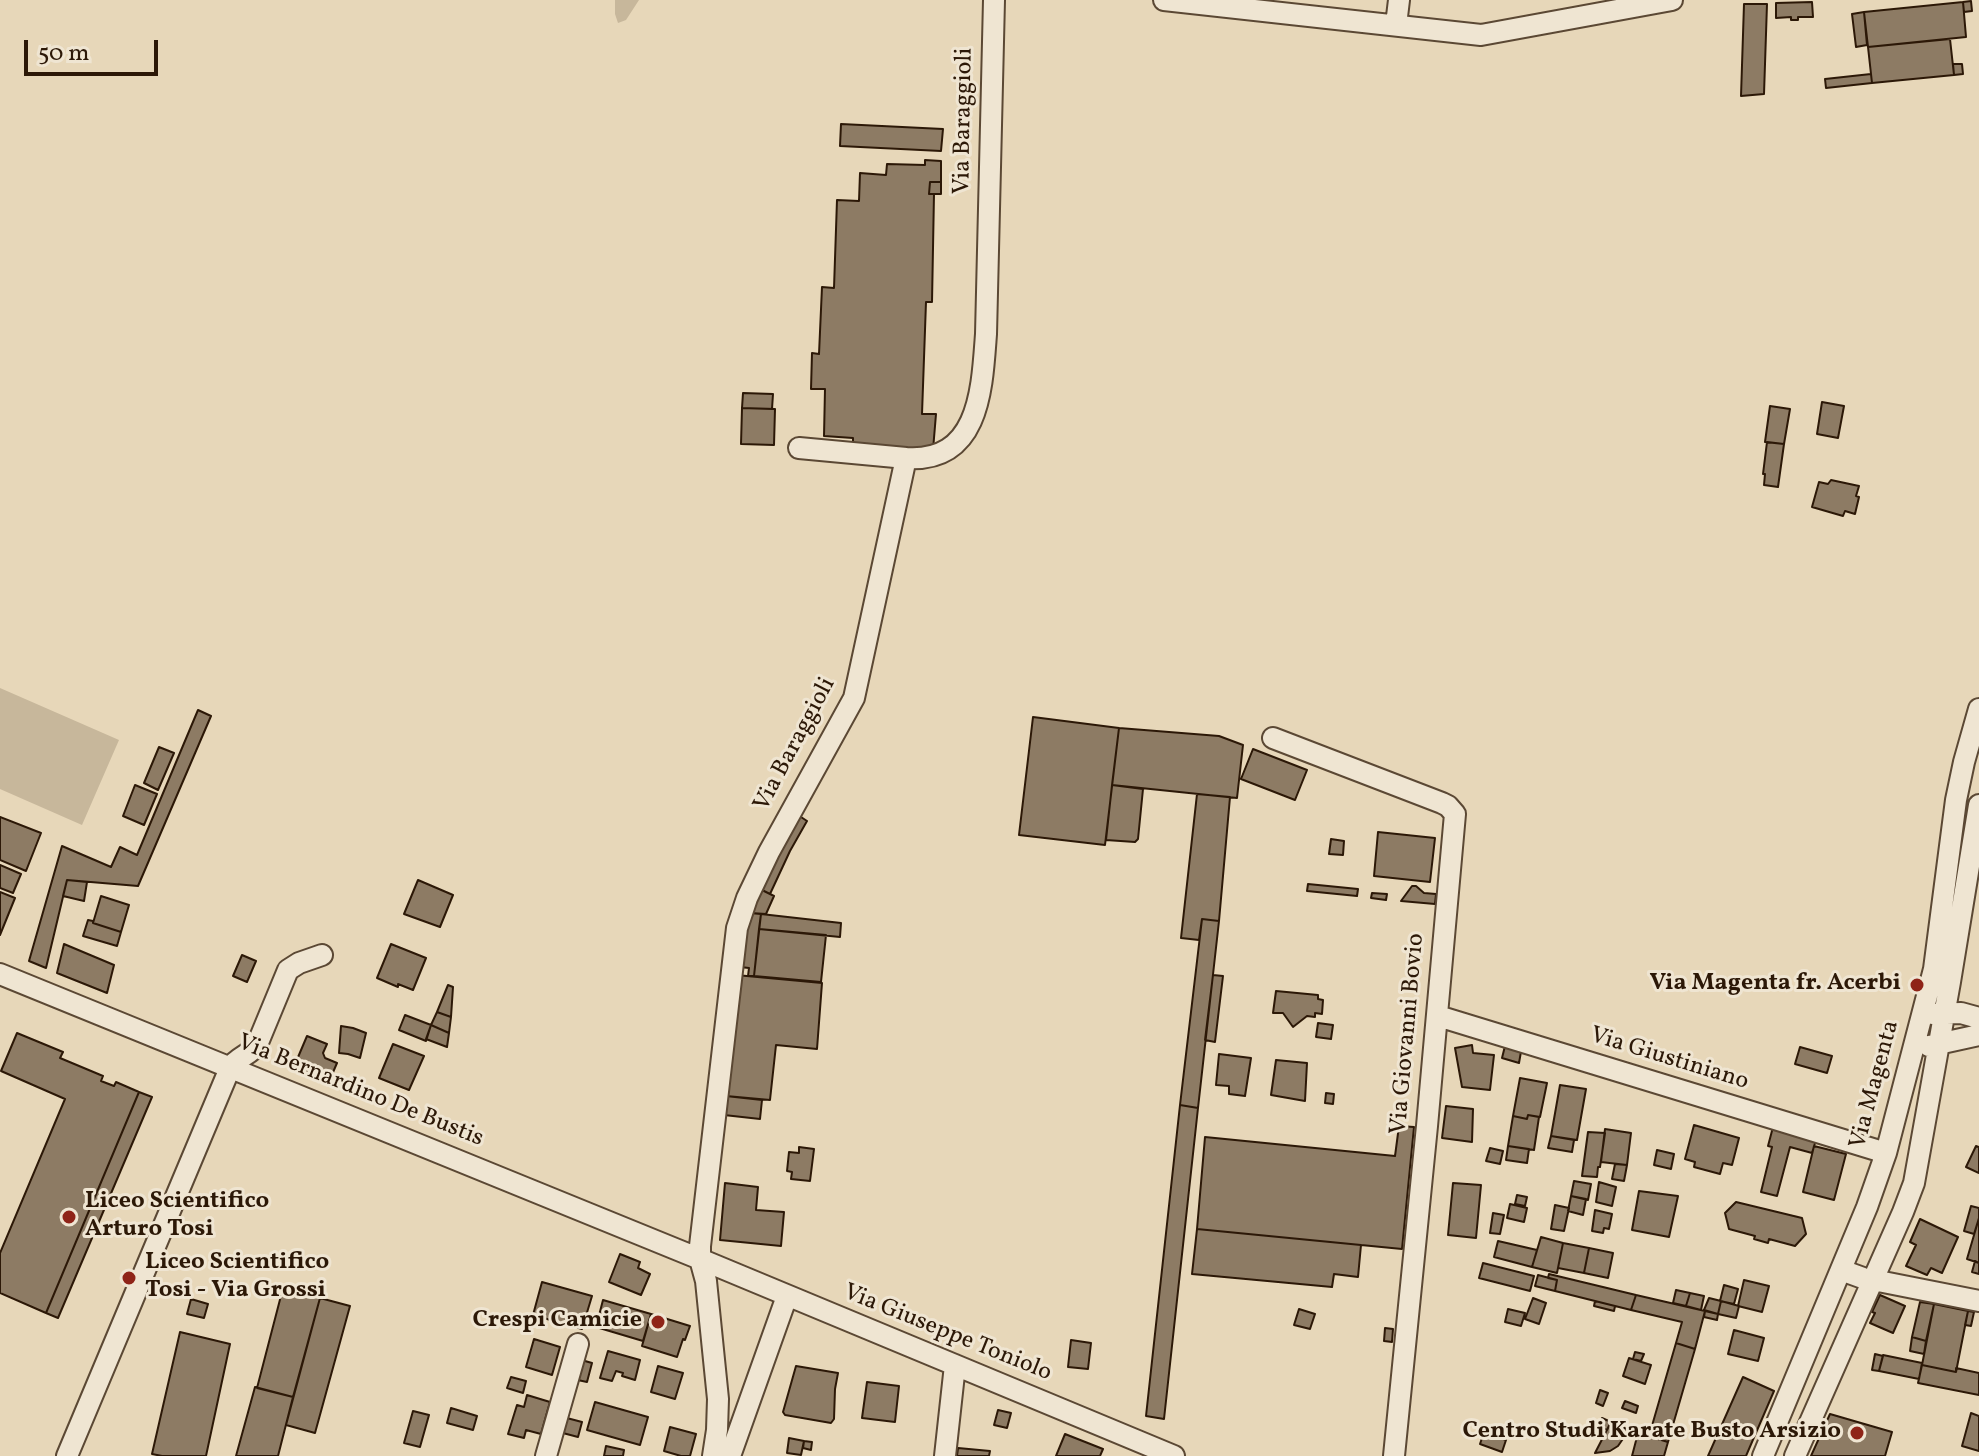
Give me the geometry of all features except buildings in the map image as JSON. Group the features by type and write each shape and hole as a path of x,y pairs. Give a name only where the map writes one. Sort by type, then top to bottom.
{"street":[{"name":"Via Baraggioli","path":"713,1456 718,1399 700,1246 737,928 747,898 769,852 854,698 906,458 938,456 954,445 970,423 981,392 986,334 994,0"},
{"path":"1164,0 1228,3 1484,35 1672,0"},
{"path":"1396,25 1399,0"},
{"path":"799,448 906,458"},
{"name":"Via Magenta","path":"1763,1456 1871,1197 1886,1153 1935,959 1957,792 1979,709"},
{"name":"Via Giovanni Bovio","path":"1273,738 1442,803 1452,810 1455,820 1394,1456"},
{"name":"Via Magenta","path":"1795,1456 1914,1183 1979,805"},
{"path":"67,1456 230,1068 257,1045 288,970 322,955"},
{"name":"Via Bernardino De Bustis","path":"0,974 700,1259"},
{"path":"1922,1014 1961,1013 1979,1018"},
{"name":"Via Giustiniano","path":"1438,1016 1886,1153"},
{"path":"1915,1039 1929,1046 1979,1035"},
{"name":"Via Giuseppe Toniolo","path":"700,1259 1174,1456"},
{"path":"1841,1270 1873,1280 1979,1301"},
{"path":"730,1456 787,1296"},
{"path":"546,1456 578,1344"},
{"path":"945,1456 955,1365"}],"shaded area":[{"path":"615,0 639,0 626,20 618,23"},
{"path":"0,688 119,740 82,825 0,789"}],"place":[{"name":"Via Magenta fr. Acerbi","path":"1917,985"},
{"name":"Liceo Scientifico Arturo Tosi","path":"69,1217"},
{"name":"Liceo Scientifico Tosi - Via Grossi","path":"129,1278"},
{"name":"Crespi Camicie","path":"658,1322"},
{"name":"Centro Studi Karate Busto Arsizio","path":"1857,1433"}]}
